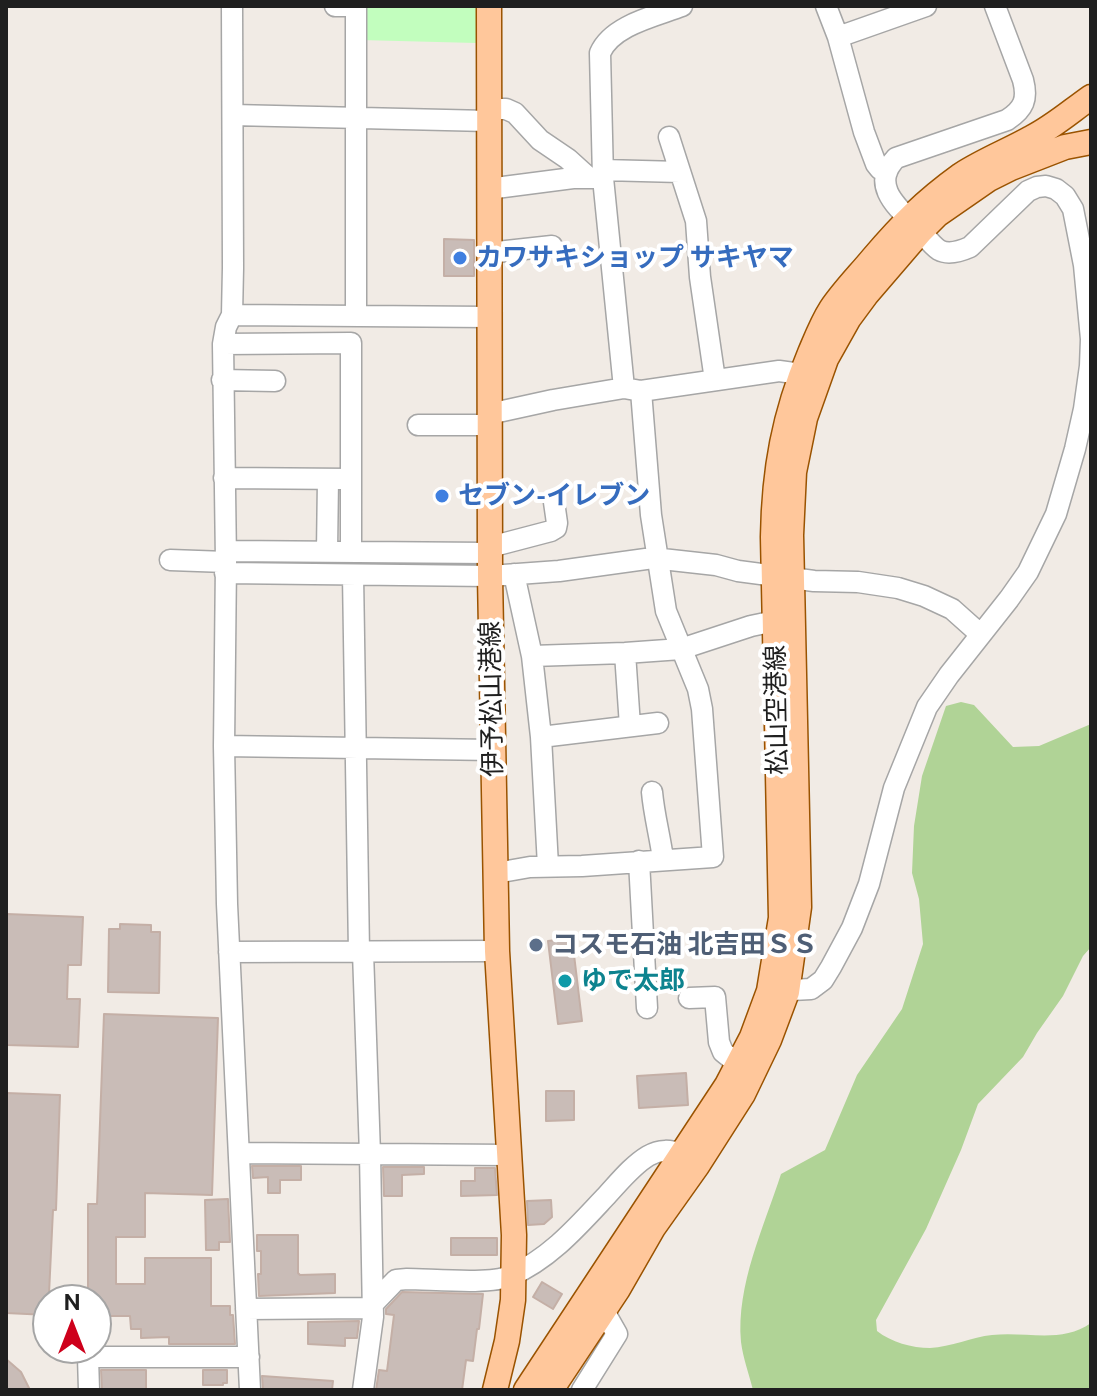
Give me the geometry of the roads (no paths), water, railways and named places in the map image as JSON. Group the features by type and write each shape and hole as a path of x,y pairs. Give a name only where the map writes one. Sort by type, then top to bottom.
{"main road":[{"name":"伊予松山港線","path":"489,6 489,420 496,563 493,750 497,951 514,1235 511,1320 495,1390"},
{"name":"松山空港線","path":"526,1390 727,1085 778,991 781,918 775,621 791,535 794,472 805,418 826,359 849,318 931,198 985,160 1058,123 1091,97"},
{"name":"松山空港線","path":"551,1390 604,1311 653,1228 743,1094 769,1040 799,907 783,576 774,505 781,443 801,374 828,312 841,295 914,224 1000,174 1065,147 1091,142"}],"street":[{"path":"232,6 232,315 223,344 222,380 226,562 224,746 229,952 250,1390"},
{"path":"335,6 356,6 356,316"},
{"path":"496,873 530,867 713,857 702,709 698,689 666,611 598,175 600,53 604,43 612,35 643,20 682,6"},
{"path":"826,6 838,37 864,132 876,164 887,172"},
{"path":"838,37 926,6"},
{"path":"778,991 811,989 823,980 852,928 869,884 894,788 927,707 1028,572 1056,514 1084,409 1091,339 1084,265 1073,209 1065,196 1046,186 1028,191 970,247 959,252 940,250 898,209 888,194 885,177 896,158 1007,120 1017,114 1023,104 1026,92 1023,80 995,6"},
{"path":"233,115 356,119 488,115 506,109 515,113 540,140 598,175"},
{"path":"669,137 696,221 700,277 715,380"},
{"path":"488,189 598,175 680,172"},
{"path":"488,253 552,246"},
{"path":"232,315 489,317"},
{"path":"223,344 351,343 351,552"},
{"path":"418,425 489,420 553,400 632,389 779,371 801,374"},
{"path":"222,380 275,381"},
{"path":"224,478 351,479"},
{"path":"327,552 328,479"},
{"path":"170,560 226,562 353,575 496,563 556,528 554,502"},
{"path":"226,562 351,552 559,571 659,558 814,581 898,588 952,609 980,634"},
{"path":"496,563 532,656 541,737 548,866"},
{"path":"353,575 355,748 373,1304 363,1390"},
{"path":"532,656 681,649 775,621"},
{"path":"625,653 630,726"},
{"path":"541,737 658,723"},
{"path":"224,746 493,750"},
{"path":"652,792 663,859"},
{"path":"639,861 647,1008"},
{"path":"229,952 497,951"},
{"path":"689,998 715,997 719,1042 723,1052 738,1064"},
{"path":"246,1309 369,1308 396,1280 496,1280 513,1275 535,1263 575,1230 648,1156 670,1150 683,1154"},
{"path":"239,1153 510,1155"},
{"path":"582,1390 617,1334 604,1311"},
{"path":"89,1390 88,1357 249,1357"}],"place":[{"name":"カワサキショップ サキヤマ","path":"460,258"},
{"name":"セブン-イレブン","path":"442,496"},
{"name":"コスモ石油 北吉田ＳＳ","path":"536,945"},
{"name":"ゆで太郎","path":"565,981"}]}
